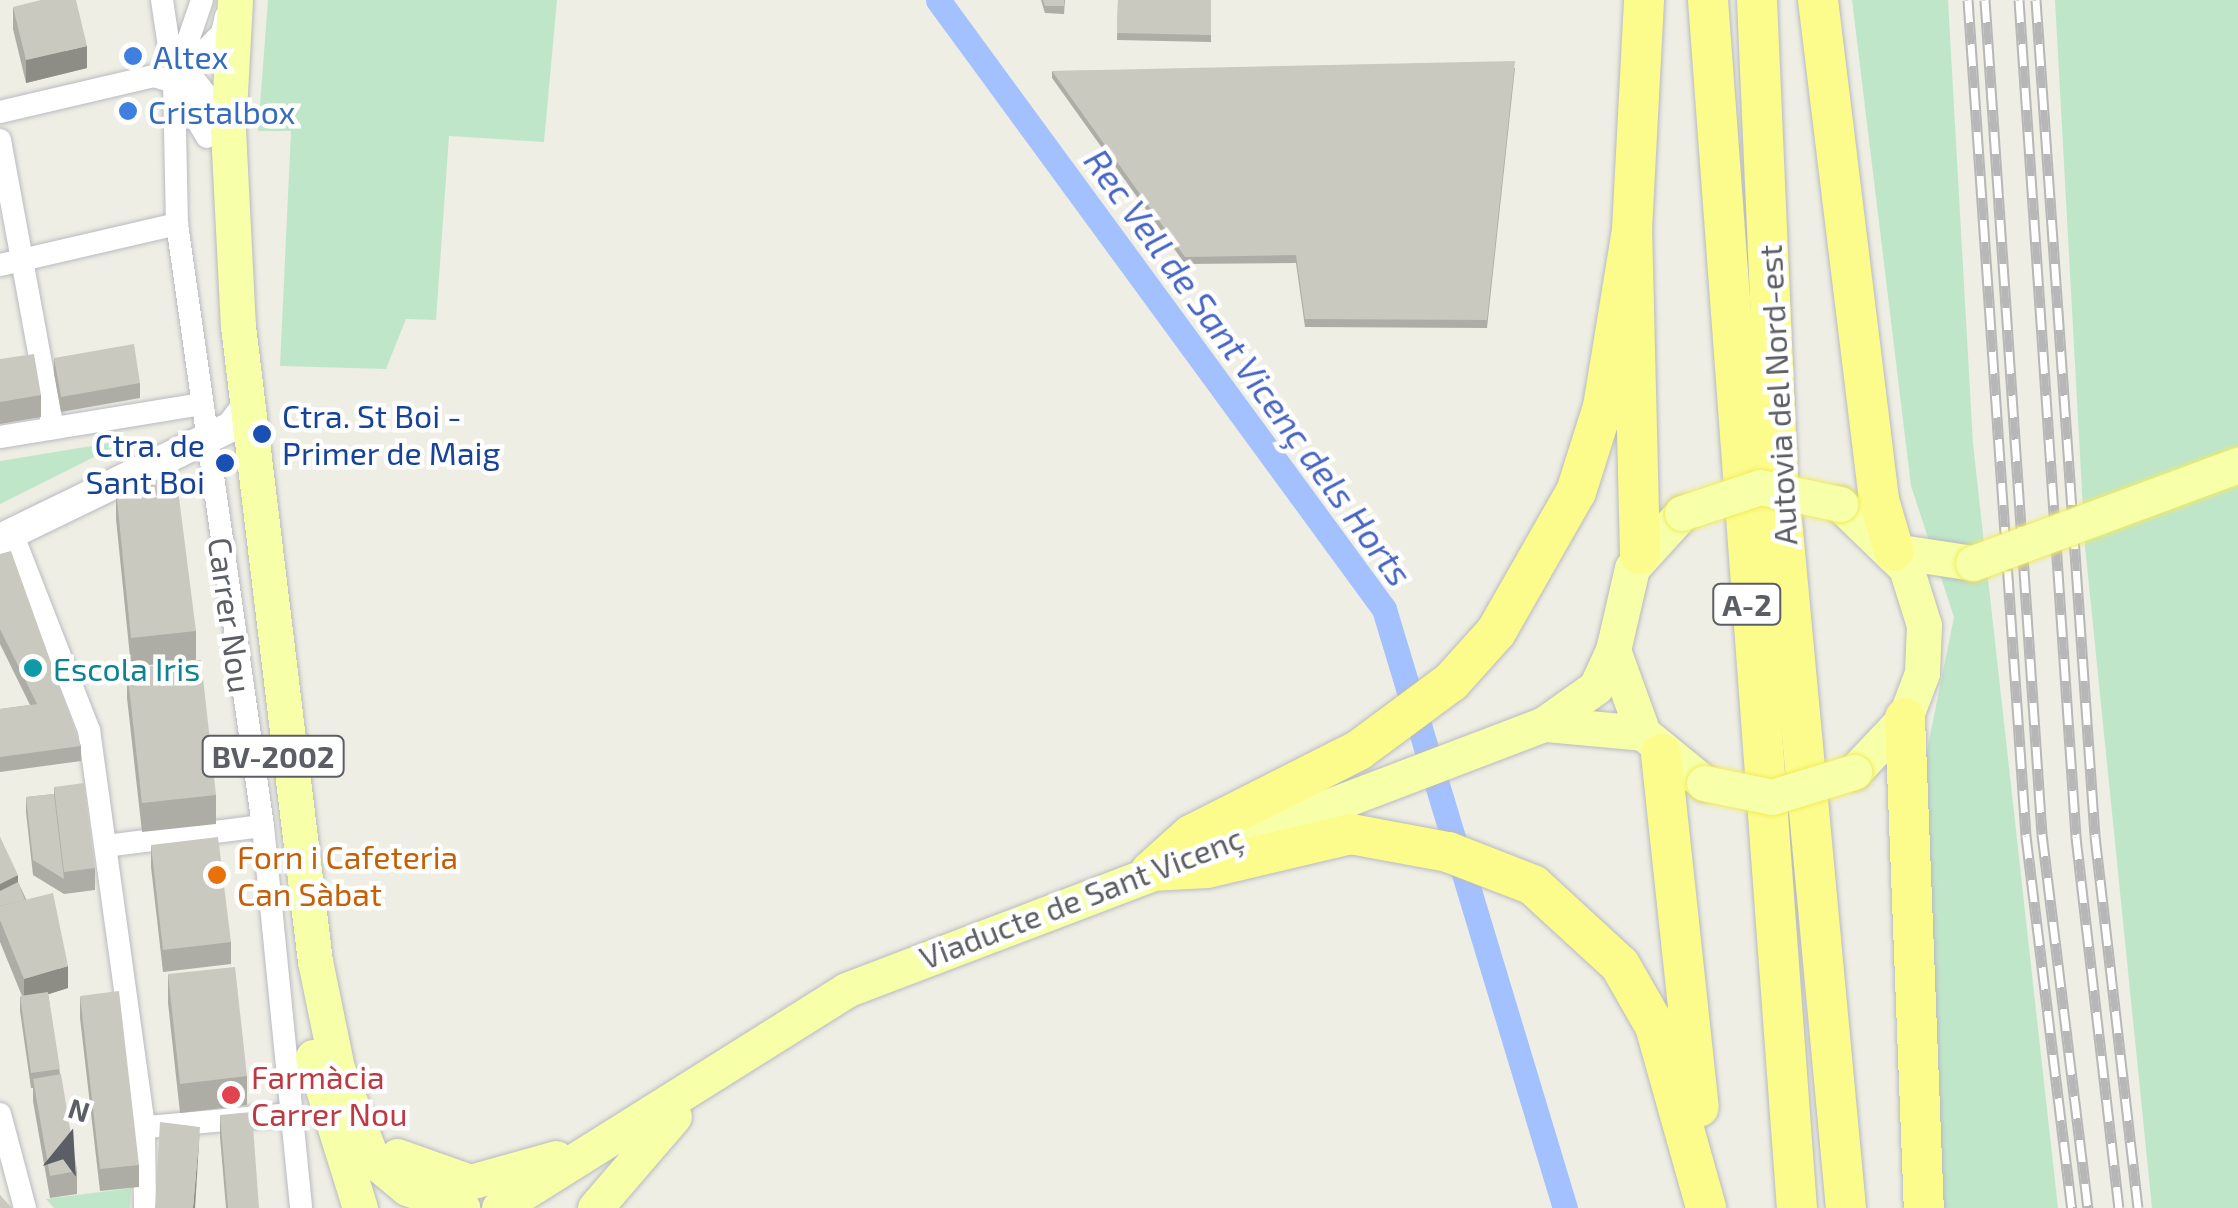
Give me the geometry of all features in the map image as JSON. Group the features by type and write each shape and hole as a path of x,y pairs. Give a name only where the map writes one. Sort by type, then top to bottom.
{"highway":[{"path":"1640,554 1632,230 1644,0"},
{"name":"Autovia del Nord-est","path":"1708,0 1797,1208"},
{"name":"Autovia del Nord-est","path":"1757,0 1778,477 1846,1208"},
{"path":"1818,0 1879,500 1894,551"},
{"path":"1151,871 1191,835 1358,750 1450,682 1496,632 1576,492 1602,407 1632,230"},
{"path":"1905,718 1924,1208"},
{"path":"1652,743 1708,1208"},
{"path":"1151,871 1206,868 1313,838 1391,841 1477,860 1570,910 1620,965 1654,1026 1708,1208"}],"main road":[{"name":"BV-2002","path":"215,0 184,67 217,133"},
{"name":"BV-2002","path":"232,0 217,133 227,424 315,1075 360,1208"},
{"name":"BV-2002","path":"227,424 315,960 351,1111 380,1167 458,1206"},
{"path":"1894,551 1973,563 2238,465"},
{"name":"Viaducte de Sant Vicenç","path":"499,1208 644,1120 724,1065 882,974 1544,724 1596,687 1614,650 1616,610 1640,554 1682,513 1760,487 1840,504 1894,551 1924,625 1922,673 1905,718 1854,772 1772,797 1704,783 1652,743 1544,724"},
{"path":"1924,625 1973,563"},
{"name":"Viaducte de Sant Vicenç","path":"1614,650 1652,743"},
{"path":"595,1208 724,1065"},
{"path":"351,1111 406,1162 470,1182 518,1174 644,1120"},
{"name":"Viaducte de Sant Vicenç","path":"549,1208 644,1120"},
{"name":"BV-2002","path":"397,1208 458,1206"}],"street":[{"name":"Carrer Nou","path":"162,0 184,67 177,224 202,404 227,424 300,1208"},
{"name":"BV-2002","path":"184,67 202,0"},
{"path":"0,112 184,67 232,0"},
{"path":"0,140 11,263 53,428"},
{"path":"11,263 177,224"},
{"path":"0,437 202,404"},
{"path":"145,1208 144,1128 106,846 78,691 6,536 227,424"},
{"path":"106,846 263,826"},
{"path":"0,1114 25,1208"},
{"path":"144,1128 291,1114"}],"green space":[{"path":"268,0 557,0 544,142 449,136 436,320 406,319 386,369 280,366 291,131 258,131"},
{"path":"1852,0 1948,0 1973,444 2058,1208 1934,1208 1924,765 1954,617 1911,486"},
{"path":"2055,0 2238,0 2238,1208 2152,1208 2085,546"},
{"path":"128,440 0,504 0,461"},
{"path":"131,1188 130,1208 54,1208 46,1199"}],"building":[{"path":"41,0 76,0 87,46 26,60 13,7"},
{"path":"1043,0 1064,0 1064,6 1045,6"},
{"path":"1118,0 1211,0 1211,35 1117,33"},
{"path":"1515,61 1487,320 1305,319 1296,255 1185,257 1052,71"},
{"path":"134,344 140,383 61,397 54,358"},
{"path":"34,354 41,395 0,402 0,359"},
{"path":"146,479 177,482 196,631 131,638 116,490"},
{"name":"Escola Iris","path":"11,551 81,746 0,757 0,709 37,704 0,629 0,554"},
{"path":"201,660 216,795 142,803 127,669"},
{"path":"84,783 95,868 64,872 54,787"},
{"path":"54,794 64,879 33,860 26,797"},
{"path":"0,837 18,875 0,884"},
{"path":"218,837 231,942 163,950 151,845"},
{"path":"18,882 25,900 0,906 0,891"},
{"path":"53,893 68,966 24,979 0,920 0,906"},
{"path":"235,967 247,1076 180,1084 168,974"},
{"path":"119,991 139,1165 100,1169 80,996"},
{"path":"48,992 60,1069 31,1073 20,996"},
{"path":"61,1074 77,1171 50,1176 33,1079"},
{"path":"252,1112 259,1208 228,1208 220,1115"},
{"path":"160,1122 200,1127 193,1208 155,1208"},
{"path":"0,1195 12,1208 0,1208"}],"waterway":[{"name":"Rec Vell de Sant Vicenç dels Horts","path":"938,0 1384,609 1565,1208"}],"railway":[{"path":"1968,0 2026,836 2072,1208"},
{"path":"1985,0 2042,834 2088,1208"},
{"path":"2019,0 2076,837 2119,1208"},
{"path":"2036,0 2095,836 2138,1208"}],"place":[{"name":"Altex","path":"133,56"},
{"name":"Cristalbox","path":"128,111"},
{"name":"Ctra. St Boi - Primer de Maig","path":"262,434"},
{"name":"Ctra. de Sant Boi","path":"225,463"},
{"name":"Escola Iris","path":"33,668"},
{"name":"Forn i Cafeteria Can Sàbat","path":"217,875"},
{"name":"Farmàcia Carrer Nou","path":"231,1095"}]}
